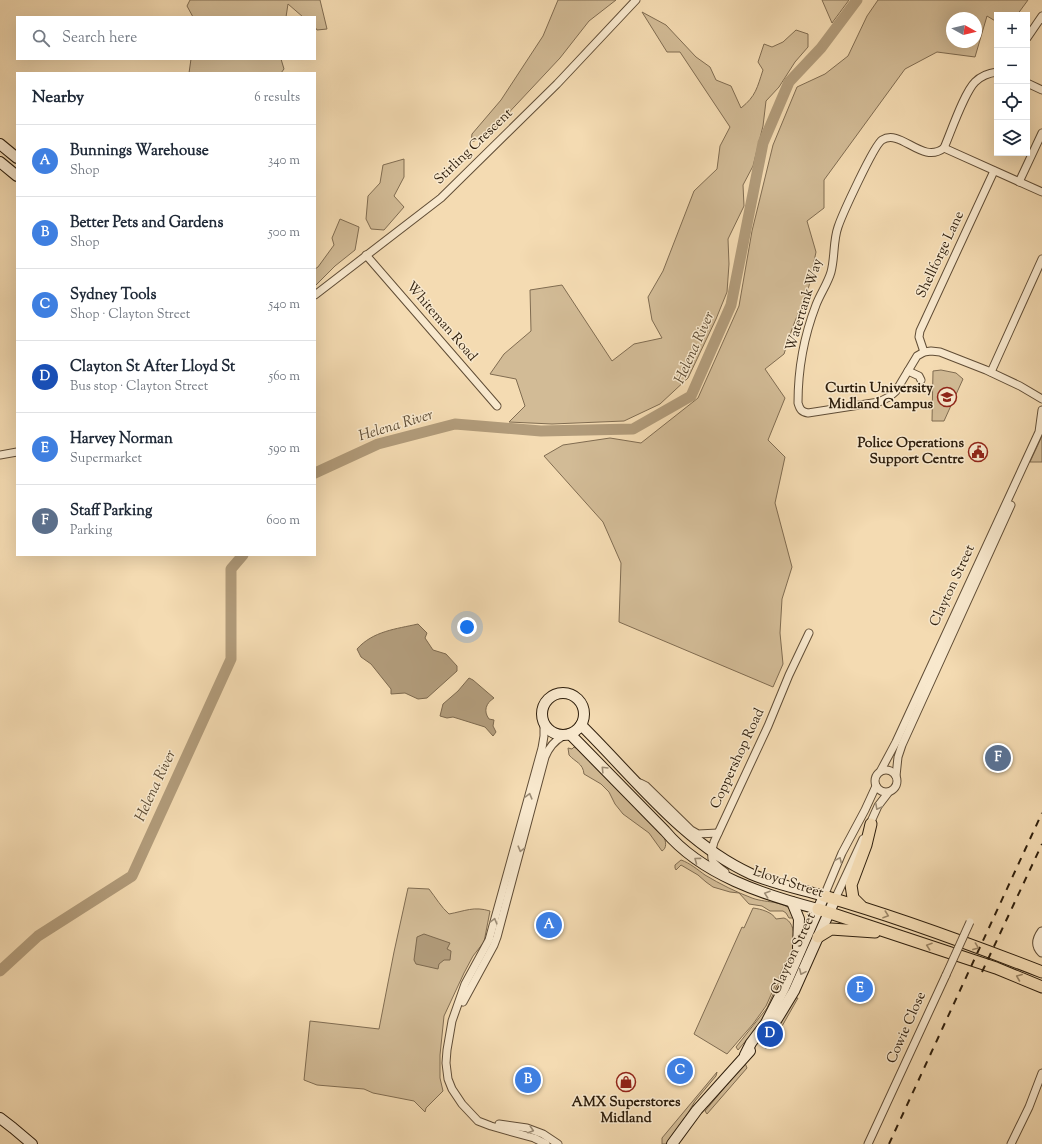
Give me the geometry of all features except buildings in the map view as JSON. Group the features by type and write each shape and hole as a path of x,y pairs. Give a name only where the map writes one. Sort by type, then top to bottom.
{"main road":[{"path":"0,144 16,157"},
{"path":"0,162 16,175"},
{"path":"562,693 575,696 583,706 584,720 576,731 567,735 552,733 544,725 542,715 544,704 552,696 562,693"},
{"name":"Lloyd Street","path":"581,726 679,825 725,860 751,874 860,906 951,937 1042,972"},
{"name":"Lloyd Street","path":"567,735 665,831 675,843 703,864 744,885 996,968 1042,987"},
{"path":"860,906 853,898 851,885 866,845 870,824"},
{"name":"Clayton Street","path":"745,1055 766,1023 779,999 824,896"},
{"name":"Clayton Street","path":"672,1144 697,1110 745,1055 756,1046 786,1005 794,991 835,899"},
{"path":"792,902 799,919 798,956"},
{"path":"818,937 827,931 835,929 878,932 912,940"},
{"path":"0,1118 32,1144"}],"street":[{"name":"Stirling Crescent","path":"316,294 441,198 556,84 636,0"},
{"path":"1030,34 1042,16"},
{"path":"994,72 979,78 973,83 944,148 1042,192"},
{"path":"1029,84 1042,90"},
{"path":"1019,182 1042,133"},
{"name":"Watertank Way","path":"908,371 896,392 879,402 818,413 803,412 798,403 801,357 816,305 831,272 837,227 872,152 882,140 889,138 896,139 925,152 938,152 944,148"},
{"name":"Shellforge Lane","path":"924,352 919,337 920,331 994,171"},
{"name":"Whiteman Road","path":"366,255 497,406"},
{"path":"991,372 1042,259"},
{"path":"921,380 919,376 908,371 917,356 924,352 940,352 991,372 1020,386 1042,401"},
{"name":"Clayton Street","path":"881,770 896,742 1039,432 1042,401"},
{"name":"Clayton Street","path":"896,776 898,757 902,745 1042,436"},
{"path":"0,455 16,452"},
{"name":"Coppershop Road","path":"712,851 718,833 809,633"},
{"path":"544,725 542,748 489,940 465,984 452,1021 446,1050 446,1063 448,1079 456,1096 478,1121 534,1138 546,1144"},
{"path":"452,1021 496,941 545,757 549,748 556,740 567,735"},
{"path":"881,770 891,770 896,776 896,785 888,792 880,791 876,786 875,777 881,770"},
{"path":"635,780 646,786 691,830 698,834 718,833"},
{"name":"Clayton Street","path":"824,896 842,853 876,786"},
{"name":"Clayton Street","path":"835,899 878,806 888,792"},
{"path":"712,851 711,857 713,863 744,885"},
{"name":"Cowie Close","path":"868,1144 970,922"},
{"path":"1042,932 1038,943 1042,952"},
{"path":"1011,1144 1029,1107 1042,1073"},
{"path":"468,1111 493,1122 527,1128 539,1132 558,1144"}],"shaded area":[{"path":"190,0 320,0 327,29 317,30 316,16 302,16 288,4 286,16 192,16 187,6"},
{"path":"558,0 616,0 589,21 560,58 486,137 471,142 472,134 501,100 543,36"},
{"path":"822,0 849,0 832,23"},
{"path":"878,0 1028,0 1019,12 994,12 994,20 987,16 982,33 982,12 946,12 946,48 978,48 975,57 937,52 905,69 824,180 824,208 807,221 816,252 809,286 784,354 765,369 785,398 768,440 785,457 775,503 792,567 782,599 780,633 783,664 773,687 619,622 621,563 603,522 544,456 563,445 610,438 641,443 698,398 739,306 752,231 773,145 797,87 825,74 848,56 867,16"},
{"path":"642,12 666,25 696,57 710,67 716,80 731,86 741,108 750,100 759,82 763,70 758,62 764,44 772,47 783,42 796,30 808,34 808,47 795,62 779,87 766,101 763,126 753,166 743,185 744,206 728,239 729,264 727,292 688,378 660,404 624,421 552,424 509,422 525,406 516,379 490,374 504,354 531,331 530,290 562,285 612,361 634,344 662,338 652,320 648,297 663,271 694,191 717,169 720,146 730,127 680,52 667,52"},
{"path":"191,60 281,60 284,69 282,72 189,72"},
{"path":"404,159 404,177 394,196 404,207 384,230 371,229 366,219 368,196 380,183 383,165"},
{"path":"340,219 359,227 355,250 335,266 316,285 316,268 334,245 332,238"},
{"path":"941,370 956,373 963,379 944,421 932,421 933,371"},
{"path":"1042,436 1042,462 1030,462"},
{"path":"418,624 427,633 425,638 433,650 446,654 457,666 457,671 427,698 418,699 405,693 391,694 391,689 371,664 361,657 357,649 370,638 378,634 393,629"},
{"path":"469,678 494,698 486,707 487,716 489,719 494,720 493,726 496,732 493,736 485,727 453,717 447,718 440,716 443,704 458,691"},
{"path":"574,747 664,837 666,845 664,850 662,851 649,833 623,814 615,804 609,792 601,784 584,774 582,767 569,755 568,748 572,749"},
{"path":"681,860 728,888 758,900 782,904 792,911 795,916 789,918 783,911 770,911 762,906 749,904 739,893 713,887 698,875 681,865 676,870 675,865"},
{"path":"408,888 429,889 449,914 474,909 490,911 484,942 473,956 444,1016 440,1055 440,1078 443,1091 426,1108 425,1112 414,1101 373,1093 364,1089 317,1085 304,1080 310,1021 379,1029"},
{"path":"753,908 763,910 776,919 784,918 789,921 792,926 794,938 792,951 766,1006 753,1024 727,1054 694,1034 742,927 744,928"},
{"path":"424,934 450,943 447,949 451,951 450,960 444,960 439,964 438,969 416,964 414,960 417,937"},
{"path":"791,958 771,1006 751,1038 749,1037 738,1050 736,1047 767,1008 786,965"},
{"path":"796,998 798,998 781,1028 766,1049 762,1043 764,1039"},
{"path":"745,1063 747,1068 707,1114 705,1111"},
{"path":"717,1072 716,1076 695,1101 666,1144 662,1144 662,1138"}],"waterway":[{"name":"Helena River","path":"316,473 378,444 455,424 541,431 633,429 691,396 731,305 763,143 789,82 821,48 857,0"},
{"name":"Helena River","path":"0,971 38,936 132,876 231,659 231,569 242,556"}],"railway":[{"path":"889,1144 1042,813"},
{"path":"982,972 1042,844"}],"place":[{"name":"Curtin University Midland Campus","path":"947,397"},
{"name":"Police Operations Support Centre","path":"978,452"},
{"name":"Staff Parking","path":"998,758"},
{"name":"Bunnings Warehouse","path":"549,925"},
{"name":"Harvey Norman","path":"860,989"},
{"name":"Clayton St After Lloyd St","path":"770,1034"},
{"name":"Sydney Tools","path":"680,1071"},
{"name":"Better Pets and Gardens","path":"528,1080"},
{"name":"AMX Superstores Midland","path":"626,1082"}]}
